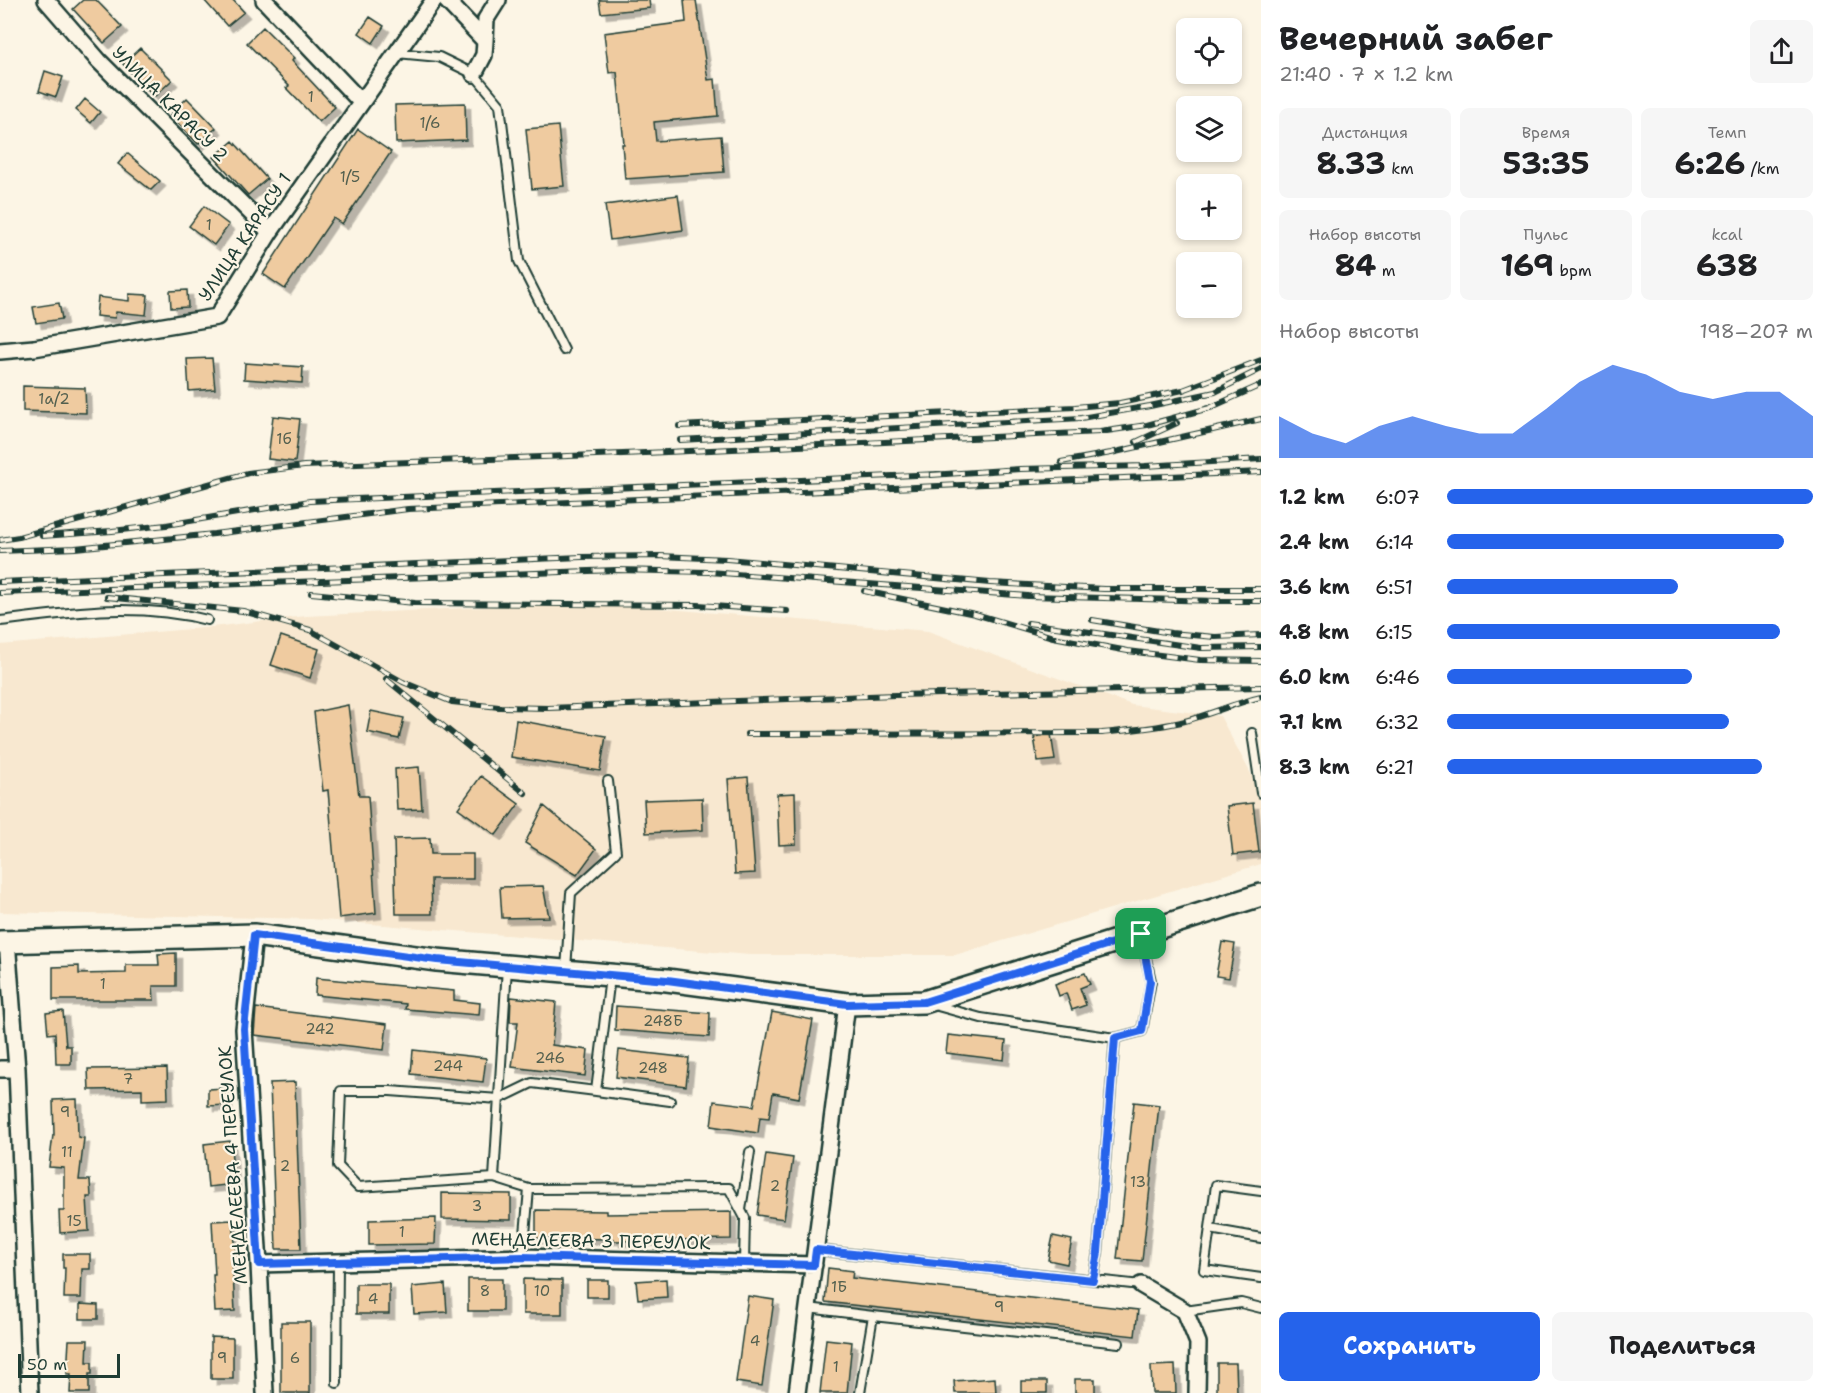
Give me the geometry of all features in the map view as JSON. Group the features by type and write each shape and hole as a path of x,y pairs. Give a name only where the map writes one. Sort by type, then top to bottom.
{"main road":[{"path":"4,941 254,935 437,960 667,980 847,1004 924,1002 1261,895"}],"street":[{"name":"УЛИЦА КАРАСУ 2","path":"46,0 99,61 270,232"},
{"path":"264,0 361,102"},
{"name":"УЛИЦА КАРАСУ 1","path":"0,351 45,346 217,317 270,232 434,0"},
{"path":"446,0 485,41"},
{"path":"474,74 484,55 486,19 498,0"},
{"name":"МЕНДЕЛЕЕВА 4 ПЕРЕУЛОК","path":"254,935 244,1029 265,1393"},
{"path":"4,941 17,1069 30,1393"},
{"path":"797,1393 847,1004"},
{"path":"0,1069 17,1069"},
{"name":"МЕНДЕЛЕЕВА 3 ПЕРЕУЛОК","path":"259,1264 523,1257 744,1263 815,1258"},
{"path":"1141,1285 1185,1311 1198,1343 1197,1393"}],"lane":[{"path":"398,53 439,57 474,74 500,105 519,261 564,350"},
{"path":"0,621 119,609 164,612 207,620"},
{"path":"1252,733 1261,793"},
{"path":"566,971 571,893 616,852 608,781"},
{"path":"924,1002 981,1018 1115,1038 1142,1031 1150,981 1141,934"},
{"path":"494,1178 507,966"},
{"path":"596,1091 610,975"},
{"path":"1093,1280 1098,1252 1115,1038"},
{"path":"670,1101 532,1083 499,1099 390,1090 341,1091 338,1166 358,1187 494,1178 529,1189 729,1188 745,1218 744,1263"},
{"path":"741,1210 750,1152"},
{"path":"1261,1191 1216,1185 1204,1270 1261,1278"},
{"path":"523,1257 529,1189"},
{"path":"1210,1229 1261,1238"},
{"path":"815,1258 1141,1285"},
{"path":"338,1262 338,1383"},
{"path":"1185,1311 1240,1303 1261,1308"},
{"path":"808,1308 1119,1343"},
{"path":"860,1393 873,1316"}],"shaded area":[{"path":"586,602 928,631 1132,705 1220,716 1259,789 1261,864 955,955 750,955 311,919 0,912 0,645 203,628 306,616"}],"building":[{"path":"83,0 96,0 122,27 104,43 73,9"},
{"path":"204,0 233,0 244,12 227,26"},
{"path":"599,0 649,0 650,8 601,13"},
{"path":"684,0 696,0 708,80 715,79 718,116 654,122 656,141 721,136 724,172 625,179 617,72 609,73 604,33 686,22"},
{"path":"370,17 384,26 373,43 359,33"},
{"path":"263,27 294,58 292,61 335,107 319,122 286,88 289,86 247,43"},
{"path":"140,48 172,80 154,97 123,64"},
{"path":"45,71 63,77 56,97 39,91"},
{"path":"187,98 216,128 198,144 170,115"},
{"path":"85,99 100,112 91,123 76,110"},
{"path":"465,103 466,140 396,143 395,105"},
{"path":"558,126 564,186 532,189 526,129"},
{"path":"358,129 391,152 342,224 333,218 285,289 263,274"},
{"path":"233,141 267,179 248,195 214,157"},
{"path":"127,153 160,181 151,190 118,164"},
{"path":"678,195 683,230 610,240 605,205"},
{"path":"204,206 229,225 214,245 189,226"},
{"path":"187,290 188,307 171,308 170,291"},
{"path":"129,294 148,295 146,315 116,312 115,318 96,316 98,297 129,301"},
{"path":"59,303 62,319 36,323 33,307"},
{"path":"212,358 215,389 189,391 187,359"},
{"path":"245,363 303,367 302,383 244,379"},
{"path":"23,386 85,388 86,413 23,411"},
{"path":"273,416 300,419 295,462 268,459"},
{"path":"281,636 319,649 310,678 271,665"},
{"path":"348,705 359,796 368,796 376,913 339,918 328,790 323,791 314,712"},
{"path":"371,711 404,718 399,739 367,732"},
{"path":"516,720 606,736 600,771 511,757"},
{"path":"1051,734 1055,760 1038,762 1034,737"},
{"path":"419,767 422,809 397,810 395,769"},
{"path":"481,776 519,804 496,835 458,808"},
{"path":"748,777 755,873 735,874 728,779"},
{"path":"795,793 796,844 779,845 777,794"},
{"path":"702,798 703,830 646,833 644,800"},
{"path":"1253,803 1259,852 1233,855 1227,806"},
{"path":"544,806 596,849 577,875 525,843"},
{"path":"430,838 431,854 473,854 473,879 431,879 432,914 396,914 394,839"},
{"path":"543,886 549,917 502,918 500,887"},
{"path":"1222,942 1235,944 1229,978 1216,976"},
{"path":"176,953 176,986 153,986 154,1000 53,1000 53,967 79,966 79,974 126,973 126,965 159,965 158,954"},
{"path":"1085,973 1090,984 1080,988 1086,1005 1072,1010 1066,993 1059,996 1055,984"},
{"path":"316,978 454,991 454,1000 480,1003 479,1015 405,1009 406,1004 315,995"},
{"path":"511,997 556,1002 552,1045 588,1050 585,1076 512,1067 518,1022 510,1022"},
{"path":"616,1006 710,1013 709,1037 615,1030"},
{"path":"256,1008 387,1024 384,1050 254,1035"},
{"path":"63,1011 66,1046 71,1046 71,1064 56,1064 55,1033 48,1034 46,1013"},
{"path":"772,1012 813,1020 799,1098 773,1093 769,1118 760,1117 758,1133 711,1126 714,1101 754,1106"},
{"path":"948,1035 1006,1041 1004,1060 946,1053"},
{"path":"413,1050 486,1058 483,1082 411,1074"},
{"path":"619,1050 689,1058 686,1086 616,1077"},
{"path":"167,1068 168,1099 142,1100 142,1089 89,1090 88,1069"},
{"path":"295,1082 301,1249 276,1249 270,1083"},
{"path":"226,1088 227,1105 208,1106 208,1089"},
{"path":"77,1099 78,1137 84,1138 79,1180 90,1180 91,1197 87,1197 89,1231 60,1233 59,1211 64,1211 64,1168 49,1167 54,1135 53,1100"},
{"path":"1134,1102 1159,1105 1142,1261 1117,1259"},
{"path":"230,1141 235,1184 208,1187 204,1144"},
{"path":"766,1154 793,1158 784,1219 757,1215"},
{"path":"442,1193 511,1194 511,1220 442,1219"},
{"path":"536,1210 606,1211 606,1214 731,1212 731,1239 614,1241 614,1239 536,1238"},
{"path":"436,1218 435,1244 369,1245 369,1220"},
{"path":"233,1220 236,1254 232,1254 235,1311 215,1312 212,1221"},
{"path":"1053,1236 1072,1240 1067,1264 1048,1260"},
{"path":"63,1254 90,1254 90,1269 82,1269 81,1298 64,1298"},
{"path":"828,1268 853,1271 852,1278 1138,1310 1135,1336 825,1302"},
{"path":"468,1279 502,1279 502,1311 468,1311"},
{"path":"523,1279 562,1280 562,1314 523,1314"},
{"path":"666,1279 667,1297 638,1299 636,1281"},
{"path":"587,1280 608,1280 608,1297 587,1297"},
{"path":"356,1284 389,1284 389,1314 356,1314"},
{"path":"445,1284 447,1312 414,1314 412,1287"},
{"path":"748,1296 774,1300 762,1386 736,1382"},
{"path":"80,1304 98,1305 98,1319 80,1319"},
{"path":"281,1322 310,1322 310,1393 281,1393"},
{"path":"211,1337 233,1338 233,1379 211,1379"},
{"path":"826,1339 852,1342 847,1393 820,1393"},
{"path":"69,1340 88,1340 87,1362 92,1362 92,1374 89,1374 89,1393 70,1393 71,1374 67,1374"},
{"path":"1217,1363 1236,1363 1237,1393 1217,1393"},
{"path":"1175,1365 1176,1393 1152,1393 1151,1366"},
{"path":"995,1378 996,1393 955,1393 954,1381"},
{"path":"1075,1379 1095,1379 1095,1393 1075,1393"},
{"path":"1021,1381 1047,1381 1047,1393 1021,1393"}],"railway":[{"path":"679,426 1120,403 1183,390 1261,360"},
{"path":"680,440 1081,418 1215,392 1261,369"},
{"path":"1207,409 1261,385"},
{"path":"0,540 19,537 248,473 304,466 1100,432 1147,425 1213,407"},
{"path":"1061,462 1261,419"},
{"path":"1136,442 1177,423"},
{"path":"931,475 1261,459"},
{"path":"0,551 75,548 214,534 408,509 1261,472"},
{"path":"42,536 166,525 310,501 939,474"},
{"path":"0,582 581,557 660,556 727,559 990,583 1104,589 1261,589"},
{"path":"0,593 616,570 709,572 1028,596 1261,601"},
{"path":"864,591 975,614 1053,637 1128,651 1200,660 1261,661"},
{"path":"311,593 415,603 698,605 787,611"},
{"path":"107,597 243,611 310,630 403,682 452,702 499,707 548,708 895,695 1261,687"},
{"path":"1092,620 1171,633 1215,637 1261,635"},
{"path":"1028,623 1201,648 1261,647"},
{"path":"386,679 525,793"},
{"path":"747,734 1102,733 1175,723 1261,697"}],"route":[{"path":"1141,934 1150,981 1142,1031 1115,1038 1098,1252 1093,1280 816,1250 814,1265 523,1257 259,1264 244,1029 254,935 437,960 667,980 847,1004 924,1002 1141,934"}]}
